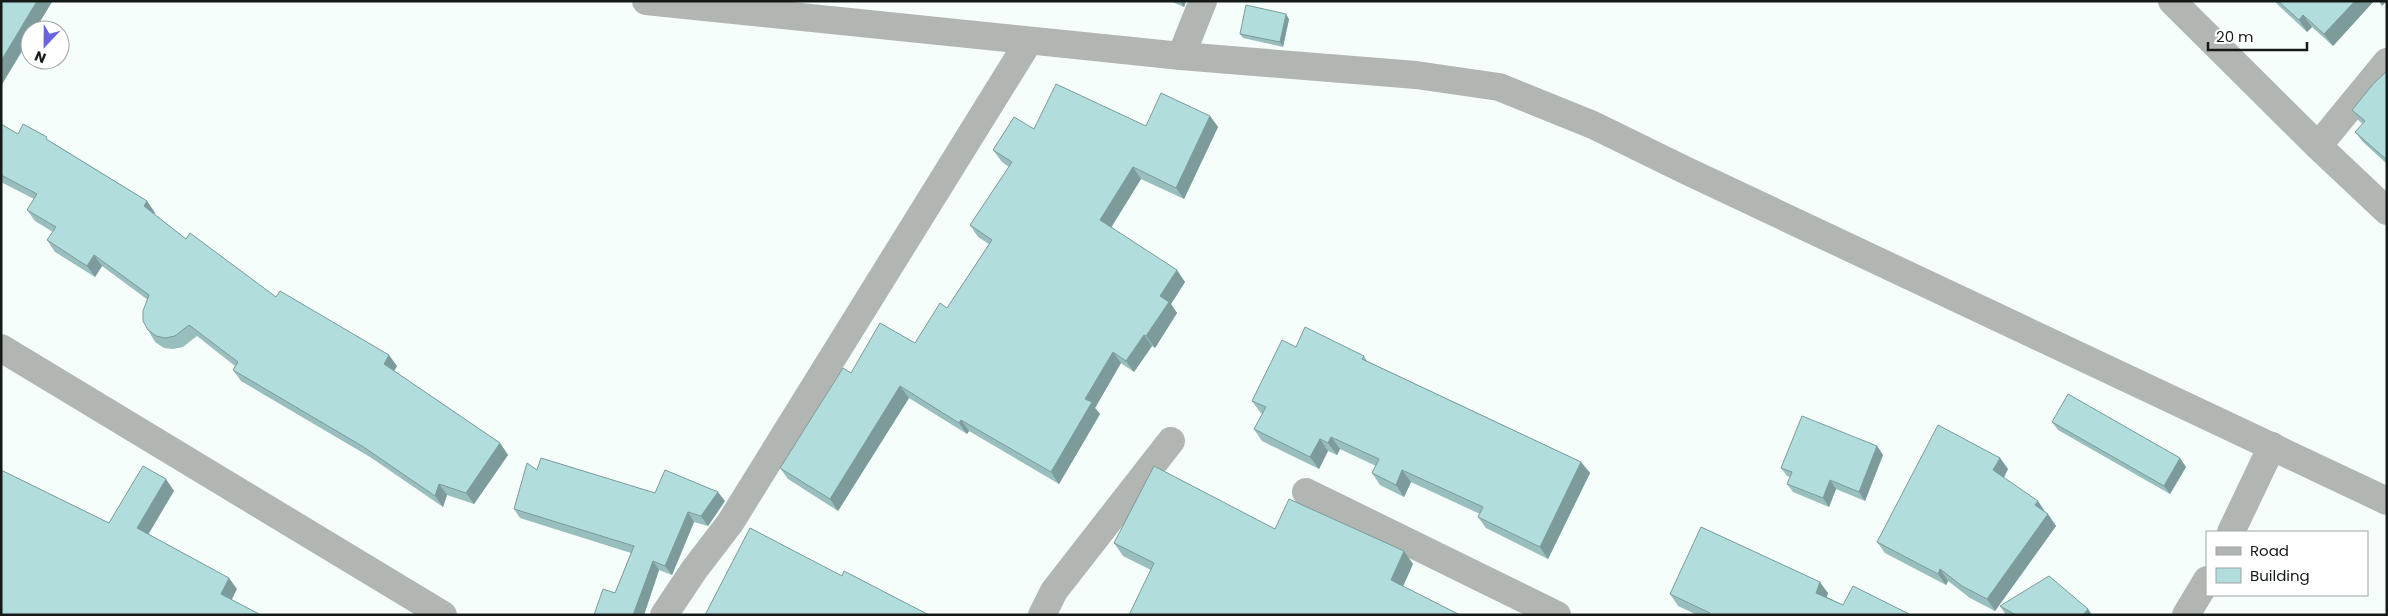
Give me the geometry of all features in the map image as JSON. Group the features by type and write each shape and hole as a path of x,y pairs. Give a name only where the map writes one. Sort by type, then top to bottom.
{"street":[{"path":"646,1 1181,56 1416,75 1499,87 1593,125 2387,501"},
{"path":"1181,56 1203,1"},
{"path":"2172,1 2318,146 2387,211"},
{"path":"664,615 694,570 730,523 1029,41"},
{"path":"2318,146 2387,62"},
{"path":"1,348 443,615"},
{"path":"1042,615 1054,591 1171,442"},
{"path":"2231,531 2272,446"},
{"path":"1306,492 1557,615"},
{"path":"2186,615 2206,582"}],"building":[{"path":"1,1 37,1 26,20 20,20 20,29 1,61"},
{"path":"2278,1 2355,1 2324,34 2303,15 2299,20"},
{"path":"1246,5 1286,14 1280,42 1240,34"},
{"path":"2387,71 2387,160 2355,132 2365,121 2352,110 2374,83"},
{"path":"1056,84 1146,126 1161,93 1210,116 1176,188 1133,167 1100,220 1177,270 1160,296 1169,302 1146,336 1144,335 1126,361 1113,352 1085,399 1092,402 1051,472 961,420 959,423 900,386 830,499 780,468 843,368 851,373 880,323 915,343 940,303 947,308 992,240 970,225 1012,162 993,150 1014,117 1034,129"},
{"path":"1,124 18,134 23,124 47,137 46,139 147,201 144,206 186,239 190,233 276,297 280,291 389,355 384,364 500,443 466,493 439,484 435,496 362,446 233,370 238,362 189,325 175,336 165,338 156,336 148,330 143,321 143,311 149,295 94,255 87,266 47,240 56,227 27,210 37,194 1,175"},
{"path":"1305,327 1364,356 1362,359 1581,462 1540,547 1478,517 1483,507 1402,470 1396,485 1372,473 1379,459 1331,437 1328,443 1320,439 1310,457 1254,429 1266,407 1252,401 1282,340 1296,347"},
{"path":"2068,394 2180,458 2164,486 2052,422"},
{"path":"1802,416 1877,446 1859,492 1830,480 1823,498 1787,484 1792,472 1781,468"},
{"path":"1938,425 2000,458 1993,470 2038,501 2035,505 2048,514 1987,599 1962,586 1940,569 1938,574 1877,542"},
{"path":"541,458 655,493 665,470 718,492 701,516 688,512 665,566 653,561 633,615 594,615 603,589 615,593 634,546 514,509 527,463 537,470"},
{"path":"143,466 166,479 137,528 229,578 221,594 259,614 1,615 1,470 109,523"},
{"path":"1154,466 1275,529 1289,499 1404,551 1391,580 1460,615 1129,615 1154,563 1114,543"},
{"path":"1701,527 1820,582 1816,593 1843,605 1853,586 1911,615 1709,615 1710,613 1670,594"},
{"path":"750,528 842,576 844,571 929,615 705,615"},
{"path":"2049,576 2088,609 2083,615 2016,615 2000,606"}]}
